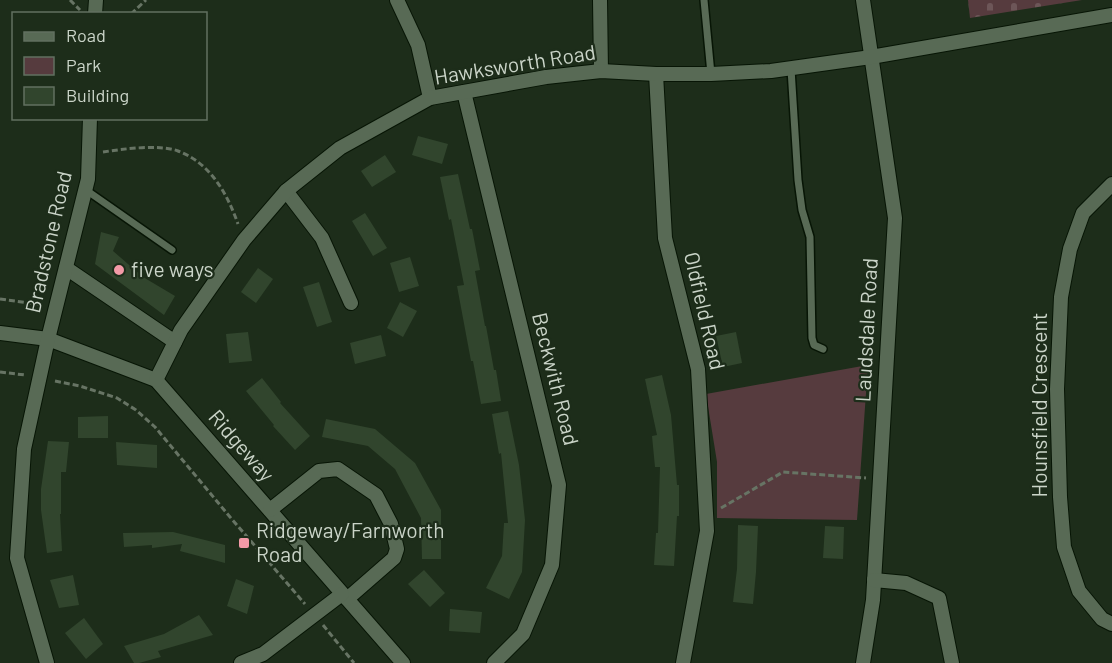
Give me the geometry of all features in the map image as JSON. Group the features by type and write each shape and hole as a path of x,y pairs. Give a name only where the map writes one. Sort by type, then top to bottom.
{"street":[{"path":"397,0 418,45 430,98"},
{"path":"600,0 601,71"},
{"name":"Laudsdale Road","path":"862,0 895,218 873,600 863,663"},
{"name":"Hawksworth Road","path":"156,380 181,330 244,240 286,191 340,148 430,98 546,77 601,71 711,75 791,69 1112,15"},
{"name":"Oldfield Road","path":"656,74 665,238 698,369 707,531 683,663"},
{"name":"Beckwith Road","path":"464,92 559,485 552,565 523,634 494,663"},
{"name":"Bradstone Road","path":"47,663 17,558 24,449 48,339 86,190 90,120"},
{"name":"Hounsfield Crescent","path":"1112,184 1083,213 1070,249 1061,297 1057,389 1064,547 1079,591 1102,619 1112,624"},
{"path":"286,191 322,238 351,303"},
{"path":"66,268 175,342"},
{"name":"Ridgeway","path":"0,333 48,339 156,380 403,663"},
{"path":"242,663 263,654 315,615 345,596 394,558 397,549 391,524 376,495 338,470 319,471 270,510"},
{"path":"874,580 906,583 939,598 952,663"}],"lane":[{"path":"704,0 711,75"},
{"path":"791,69 798,180 802,210 810,237 812,338 814,345 823,349"},
{"path":"86,190 172,250"}],"path":[{"path":"70,0 83,12"},
{"path":"133,12 146,0"},
{"path":"89,155 134,148 158,148 176,150 193,158 215,177 232,208 244,240"},
{"path":"0,299 56,306"},
{"path":"0,372 40,377 80,386 117,398 136,410 155,427 354,663"},
{"path":"706,517 783,472 880,478"}],"green space":[{"path":"968,0 1082,0 970,18"},
{"path":"868,365 857,520 717,518 717,462 706,394"}],"building":[{"path":"418,136 448,144 442,164 412,155"},
{"path":"385,155 396,172 372,187 361,171"},
{"path":"458,174 480,270 475,271 501,401 481,404 457,286 464,285 440,177"},
{"path":"365,213 387,248 373,256 352,221"},
{"name":"five ways","path":"101,232 119,237 113,251 143,277 175,296 164,315 95,264"},
{"path":"410,257 419,286 399,292 390,263"},
{"path":"258,268 273,279 256,303 241,292"},
{"path":"319,282 332,322 317,327 303,287"},
{"path":"400,302 417,311 403,337 387,328"},
{"path":"248,332 252,361 229,363 226,334"},
{"path":"736,332 742,363 723,367 716,336"},
{"path":"381,335 386,356 355,364 350,343"},
{"path":"662,375 671,415 677,485 679,485 679,516 677,516 674,566 654,565 656,533 658,533 660,467 655,467 652,436 657,435 645,379"},
{"path":"262,378 280,403 310,436 295,450 246,391"},
{"path":"508,411 519,465 525,520 522,572 509,599 486,588 502,556 504,523 508,523 501,453 499,454 492,414"},
{"path":"108,416 108,438 78,438 78,417"},
{"path":"326,419 375,429 415,463 441,510 441,559 422,559 421,518 395,469 368,446 322,437"},
{"path":"48,441 69,442 66,472 61,472 62,551 47,553 41,510 41,489"},
{"path":"116,442 157,445 157,468 117,465"},
{"path":"738,525 758,526 753,604 733,602 737,569"},
{"path":"825,526 844,527 843,559 823,558"},
{"path":"173,532 225,545 225,563 180,551 182,544 152,548 152,545 124,547 123,533"},
{"path":"424,570 445,593 430,607 408,584"},
{"path":"73,575 79,605 59,608 50,580"},
{"path":"236,579 254,586 247,614 227,606"},
{"path":"450,609 482,612 480,633 449,631"},
{"path":"199,615 213,635 158,651 161,657 139,663 134,663 124,646 164,634"},
{"path":"84,618 103,644 86,659 65,633"}],"place":[{"name":"five ways","path":"119,270"},
{"name":"Ridgeway/Farnworth Road","path":"244,543"}]}
